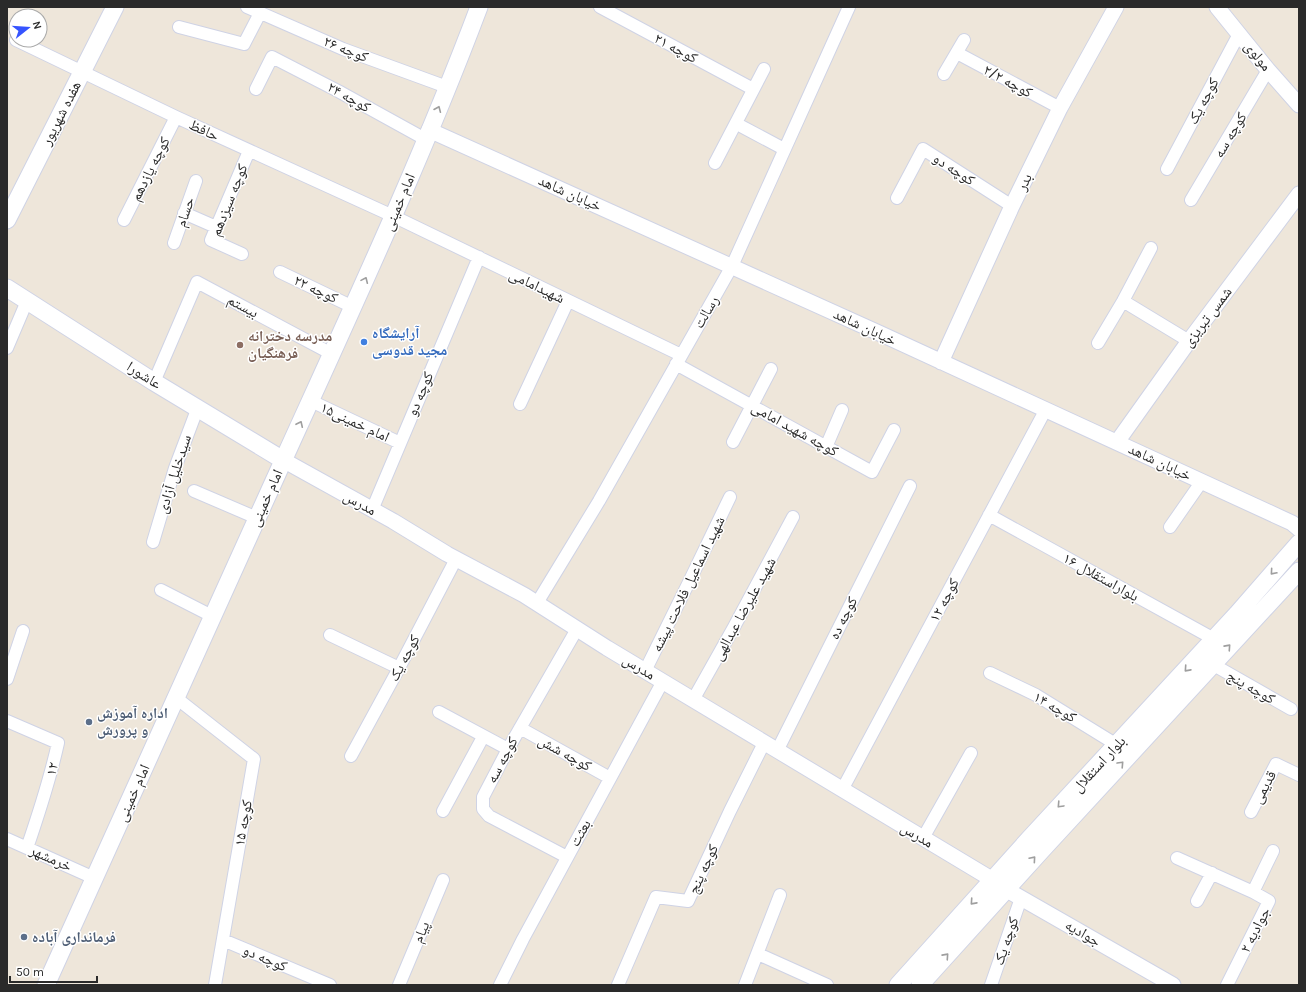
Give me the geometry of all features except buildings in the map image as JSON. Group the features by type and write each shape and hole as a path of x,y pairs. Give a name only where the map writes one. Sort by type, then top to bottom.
{"main road":[{"name":"هفده شهریور","path":"7,220 115,7"},
{"name":"امام خمینی","path":"46,985 175,697 353,307 393,216 479,7"},
{"name":"عاشورا","path":"7,288 154,382 198,407 283,460"},
{"name":"بلوار استقلال","path":"899,985 1030,838 1214,639 1299,542"},
{"name":"بلوار استقلال","path":"920,985 1014,894 1212,664 1299,571"}],"street":[{"name":"کوچه ۲۶","path":"247,7 343,49 447,87"},
{"name":"کوچه ۲۱","path":"600,7 753,89"},
{"name":"رسالت","path":"536,603 599,500 732,266 849,7"},
{"name":"بدر","path":"941,362 1012,206 1060,108 1116,7"},
{"name":"مولوی","path":"1217,7 1268,70 1299,105"},
{"path":"179,27 244,44 260,13"},
{"name":"کوچه یک","path":"1167,168 1239,34"},
{"path":"944,74 964,40"},
{"name":"حافظ","path":"30,48 249,151 393,216"},
{"name":"کوچه ۲/۲","path":"956,53 1060,108"},
{"name":"کوچه ۲۴","path":"256,89 272,57 427,135"},
{"path":"716,163 764,69"},
{"name":"کوچه سه","path":"1191,200 1268,70"},
{"name":"کوچه یازدهم","path":"124,220 176,117"},
{"path":"737,124 784,149"},
{"name":"خیابان شاهد","path":"427,135 732,266 1202,481 1292,523 1299,529"},
{"name":"کوچه دو","path":"897,198 924,149 1012,206"},
{"name":"کوچه سیزدهم","path":"242,254 211,240 249,151"},
{"name":"حسام","path":"174,243 196,182"},
{"name":"شمس تبریزی","path":"1117,442 1189,340 1299,194"},
{"path":"184,213 216,227"},
{"name":"شهیدامامی","path":"393,216 568,300 679,360"},
{"path":"1098,343 1123,301 1151,248"},
{"name":"کوچه دو","path":"372,510 478,258"},
{"name":"کوچه ۲۲","path":"280,272 353,307"},
{"name":"بیستم","path":"154,382 197,282 332,354"},
{"path":"520,404 568,300"},
{"path":"7,348 27,301"},
{"path":"1123,301 1189,340"},
{"name":"کوچه شهید امامی","path":"679,360 751,405 872,472 894,430"},
{"path":"733,442 770,369"},
{"name":"امام خمینی۱۵","path":"311,401 400,443"},
{"name":"سیدخلیل آزادی","path":"153,542 175,468 198,407"},
{"name":"کوچه ۱۲","path":"842,790 1046,409"},
{"path":"826,446 842,410"},
{"name":"مدرس","path":"283,460 536,603 776,751 993,880"},
{"path":"1170,527 1202,481"},
{"name":"کوچه ده","path":"776,751 910,486"},
{"path":"194,491 257,518"},
{"name":"شهید اسماعیل فلاحت پیشه","path":"645,671 730,497"},
{"name":"بلواراستقلال ۱۶","path":"989,516 1214,639"},
{"name":"شهید علیرضا عبدالهی","path":"693,700 793,518"},
{"name":"کوچه یک","path":"351,756 456,558"},
{"path":"161,590 212,616"},
{"name":"کوچه سه","path":"567,856 489,816 483,809 483,797 508,749 577,629"},
{"path":"7,679 23,631"},
{"path":"330,635 399,668"},
{"name":"کوچه پنج","path":"1212,664 1290,710"},
{"name":"کوچه ۱۴","path":"990,673 1036,695 1117,745"},
{"name":"بعثت","path":"500,985 523,938 567,856 663,682"},
{"name":"کوچه ۱۵","path":"175,697 254,759 215,985"},
{"path":"439,712 508,749"},
{"name":"۱۲","path":"7,721 58,743 48,785 27,848"},
{"name":"کوچه شش","path":"520,728 610,778"},
{"path":"443,811 484,737"},
{"name":"کوچه پنج","path":"618,985 656,897 688,901 764,743"},
{"path":"923,838 970,753"},
{"name":"قدیمی","path":"1251,812 1276,764 1299,775"},
{"name":"خرمشهر","path":"7,839 94,878"},
{"path":"1253,892 1273,851"},
{"name":"جوادیه ۲","path":"1177,858 1270,901 1227,985"},
{"path":"1197,901 1212,873"},
{"name":"پیام","path":"399,985 443,880"},
{"name":"جوادیه","path":"993,880 1014,894 1173,985"},
{"name":"کوچه یک","path":"991,985 1014,894"},
{"path":"745,985 780,895"},
{"name":"کوچه دو","path":"223,940 330,985"},
{"path":"758,954 826,985"}],"place":[{"name":"آرایشگاه مجید قدوسی","path":"364,342"},
{"name":"مدرسه دخترانه فرهنگیان","path":"240,345"},
{"name":"اداره آموزش و پرورش","path":"89,722"},
{"name":"فرمانداری آباده","path":"24,937"}]}
